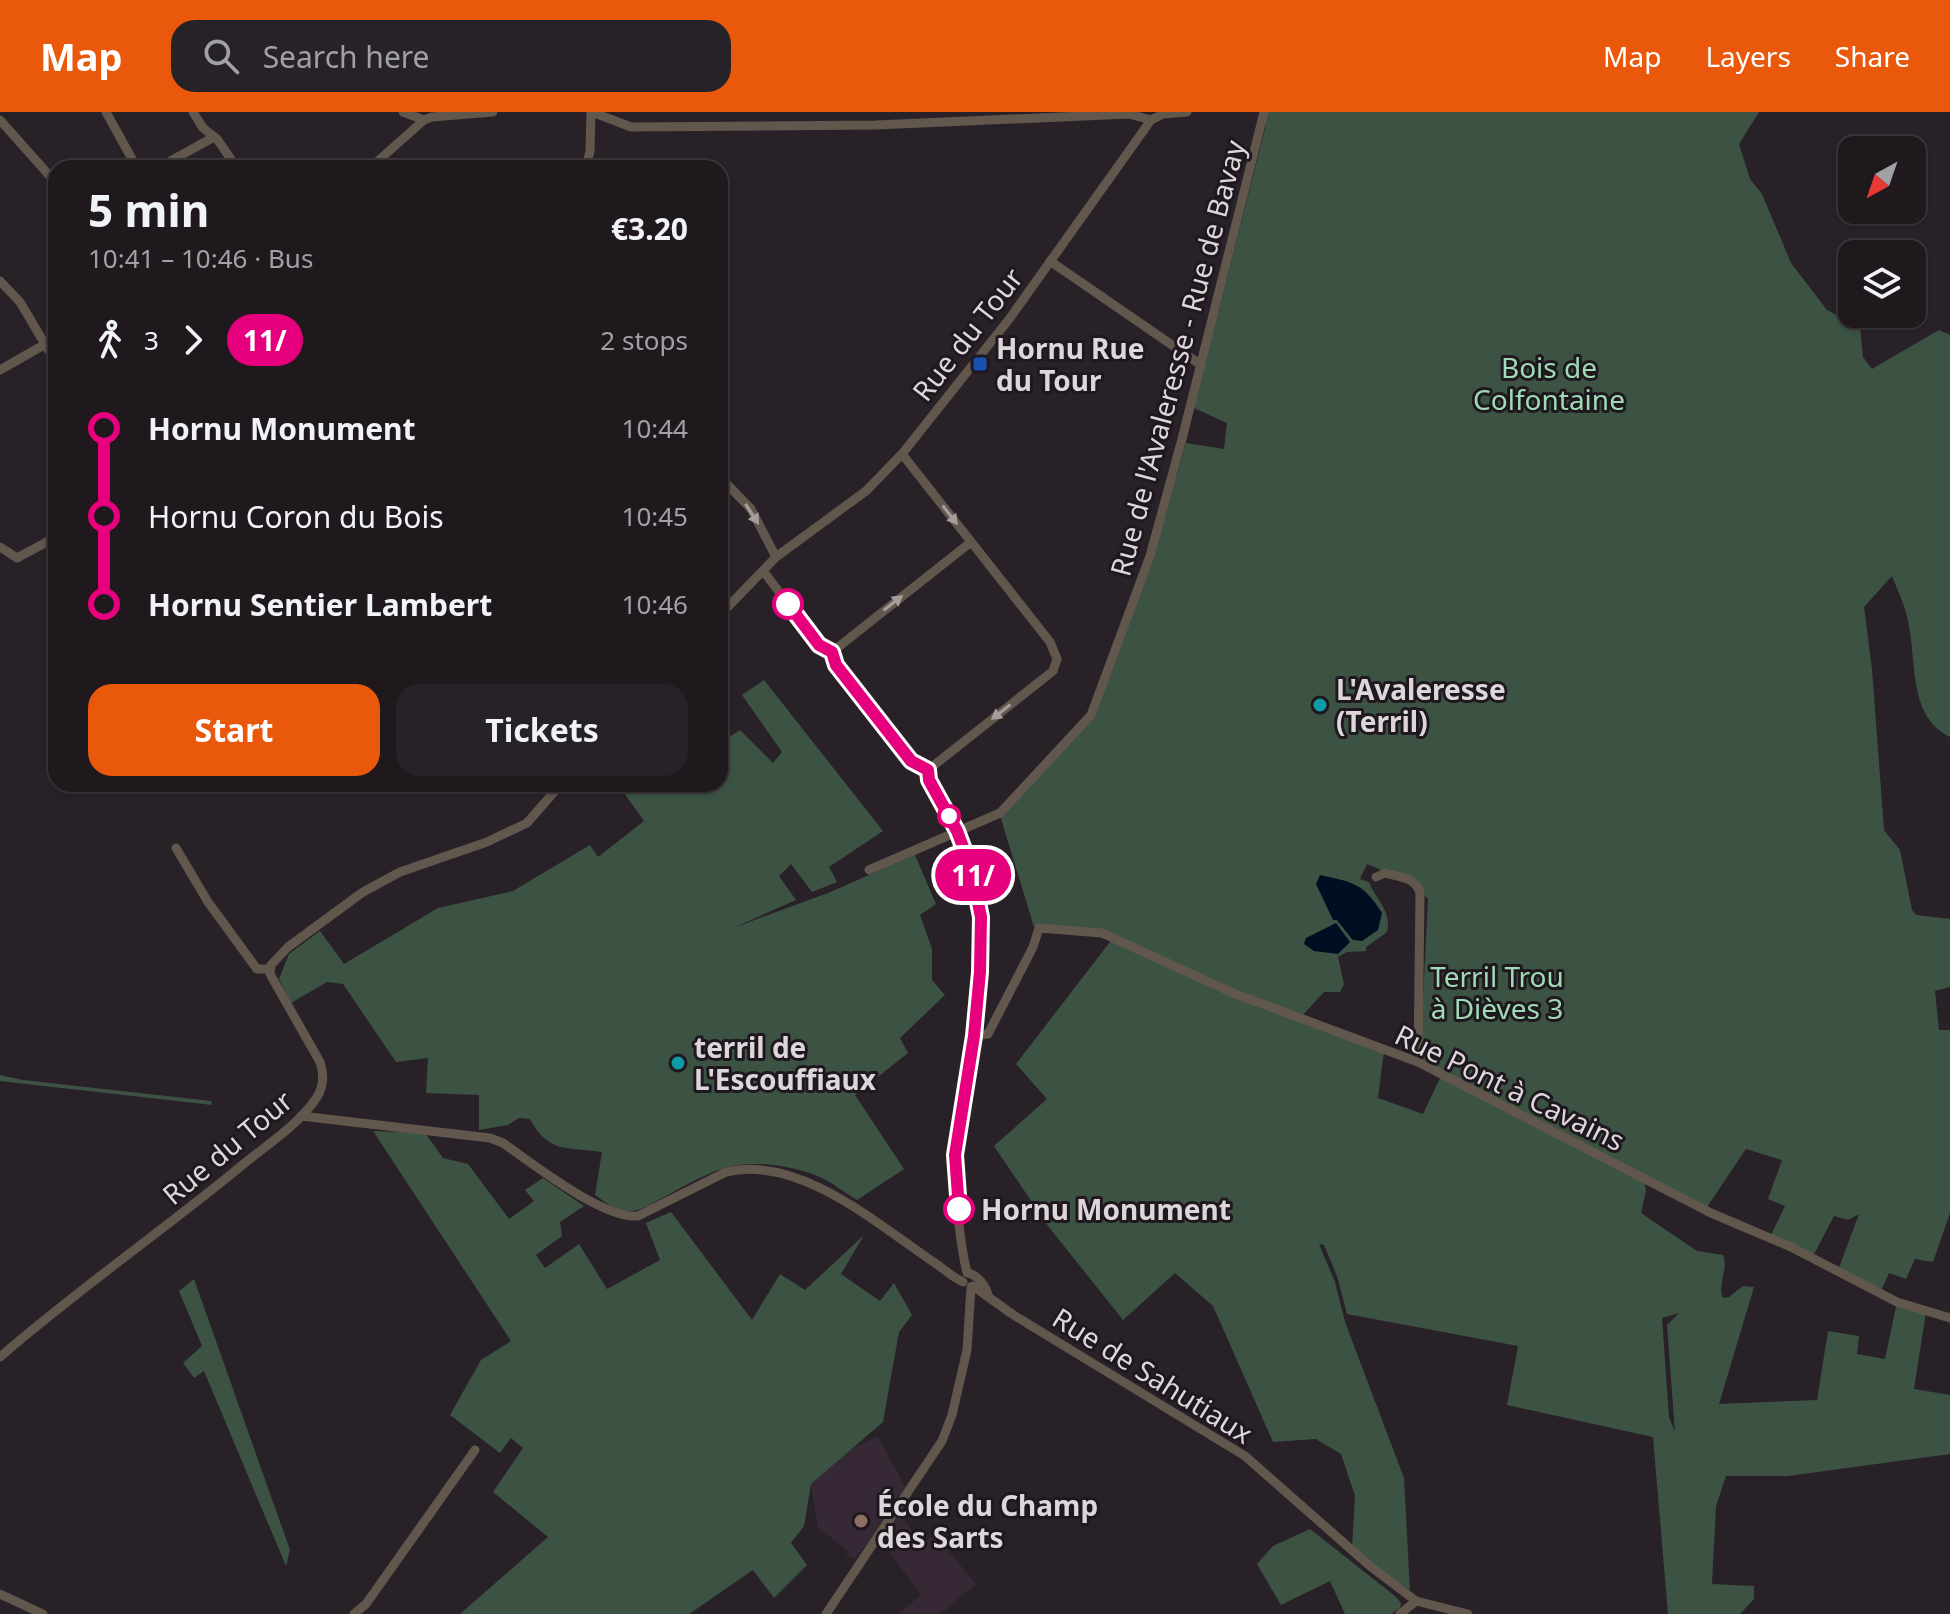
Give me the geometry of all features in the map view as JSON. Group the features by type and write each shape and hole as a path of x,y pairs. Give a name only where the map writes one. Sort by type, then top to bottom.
{"street":[{"path":"106,112 133,160"},
{"path":"193,112 231,160"},
{"path":"403,112 424,120"},
{"path":"379,160 424,120 445,114 493,112"},
{"path":"588,160 592,112 631,127 876,125 1129,114 1151,120 1163,114 1187,112"},
{"name":"Rue de l'Avaleresse - Rue de Bavay","path":"957,831 1000,813 1091,715 1150,556 1264,112"},
{"path":"0,120 48,174"},
{"name":"Rue du Tour","path":"728,607 776,557 866,491 902,454 1010,318 1151,120"},
{"path":"172,160 214,137"},
{"path":"1050,261 1201,365"},
{"path":"0,281 20,302 48,348"},
{"path":"0,370 46,344"},
{"path":"902,454 1056,650 1057,665 928,770"},
{"path":"728,485 751,509 776,557"},
{"path":"0,547 17,558 48,541"},
{"path":"832,652 971,542"},
{"path":"764,572 819,645 832,652 836,665 911,761 928,770"},
{"path":"826,1614 942,1441 952,1415 967,1350 969,1281 963,1252 955,1155 974,1036 981,917 971,868 957,831 929,780 928,770"},
{"path":"176,848 235,942 257,969 269,969 288,947 363,892 400,872 487,842 527,823 554,792"},
{"path":"869,870 957,831"},
{"path":"1376,877 1385,873 1413,881 1420,893 1418,1062"},
{"name":"Rue Pont à Cavains","path":"974,1036 988,1034 1033,947 1039,928 1102,933 1223,989 1418,1062 1711,1213 1791,1247 1897,1302 1950,1318"},
{"name":"Rue du Tour","path":"0,1357 70,1299 194,1205 301,1116 320,1094 322,1069 269,969"},
{"path":"301,1116 490,1138 503,1143 614,1214 628,1217 638,1216 726,1172 740,1169 779,1171 812,1182 969,1281"},
{"path":"950,1270 963,1252"},
{"name":"Rue de Sahutiaux","path":"969,1281 987,1287 987,1294 1012,1314 1245,1456 1370,1566 1416,1601"},
{"path":"970,1302 987,1294"},
{"path":"354,1614 366,1604 475,1450"},
{"path":"0,1594 43,1614"},
{"path":"1400,1614 1416,1601 1468,1614"}],"shaded area":[{"name":"École du Champ des Sarts","path":"878,1436 905,1487 892,1505 922,1543 935,1535 976,1584 940,1614 898,1614 921,1595 874,1536 854,1559 818,1527 811,1484 853,1448"}],"green space":[{"name":"Bois de Colfontaine","path":"1264,112 1759,112 1739,144 1750,179 1762,194 1791,263 1827,310 1838,316 1838,328 1860,328 1863,357 1872,369 1939,330 1950,335 1950,737 1926,715 1920,700 1907,617 1892,576 1864,607 1872,669 1884,830 1900,850 1912,910 1916,915 1950,919 1950,987 1935,991 1939,1030 1950,1030 1950,1213 1933,1262 1915,1259 1906,1279 1889,1273 1880,1293 1838,1270 1859,1214 1848,1220 1834,1216 1812,1258 1770,1237 1785,1206 1768,1199 1782,1160 1746,1149 1707,1207 1420,1061 1428,899 1420,886 1367,864 1360,879 1369,882 1382,906 1387,918 1387,932 1366,947 1366,951 1347,952 1338,957 1344,984 1340,992 1324,992 1301,1017 1236,993 1099,931 1034,927 999,812 1095,716 1153,559 1186,443 1224,449 1227,423 1194,408 1266,125 1263,124","holes":["1322,876 1350,883 1363,890 1382,913 1353,940 1337,920"]},
{"path":"764,680 883,831 829,867 837,882 812,892 791,864 779,876 796,900 733,928 828,893 915,855 936,904 920,915 932,949 932,980 945,995 900,1038 908,1053 855,1095 904,1169 857,1200 810,1173 772,1165 735,1165 703,1176 641,1209 621,1210 595,1195 602,1152 551,1143 530,1119 519,1118 508,1125 479,1130 479,1095 426,1093 428,1058 396,1062 343,984 327,982 291,1003 279,979 289,954 320,931 344,964 438,908 513,891 590,845 598,857 644,821 623,792 728,792 728,738 740,730 773,763 782,752 742,695"},
{"path":"1113,938 1384,1051 1378,1098 1423,1114 1441,1076 1644,1179 1646,1191 1641,1213 1697,1251 1723,1255 1723,1298 1743,1286 1754,1287 1719,1404 1817,1400 1828,1331 1859,1336 1857,1354 1885,1359 1897,1302 1926,1312 1914,1389 1950,1395 1950,1454 1788,1476 1726,1476 1716,1506 1712,1584 1754,1586 1754,1599 1740,1614 1668,1614 1653,1437 1507,1405 1518,1346 1347,1314 1337,1276 1324,1245 1319,1244 1404,1478 1410,1591 1352,1548 1355,1496 1341,1454 1316,1439 1273,1442 1213,1306 1175,1273 1123,1320 1048,1226 994,1146 1047,1099 1016,1064","holes":["1679,1313 1667,1325 1675,1432 1669,1417 1662,1318"]},
{"path":"0,1075 211,1101 212,1105 0,1081"},
{"path":"373,1131 425,1133 443,1158 468,1164 509,1219 534,1201 525,1190 543,1178 584,1206 560,1222 562,1236 536,1255 545,1268 579,1244 607,1289 660,1260 646,1223 671,1212 752,1320 780,1274 805,1290 864,1235 841,1274 880,1301 894,1283 912,1315 899,1332 883,1422 811,1484 804,1526 791,1543 807,1565 774,1598 753,1570 689,1614 460,1614 548,1537 493,1492 523,1448 511,1438 500,1453 450,1415 481,1360 511,1341"},
{"path":"194,1279 290,1550 286,1566 204,1371 194,1378 183,1363 202,1346 179,1291"},
{"path":"1310,1529 1395,1596 1401,1603 1400,1608 1391,1614 1345,1614 1330,1581 1281,1605 1257,1564 1273,1546"}],"water":[{"path":"1320,875 1349,882 1369,895 1382,913 1378,930 1362,941 1353,940 1337,920 1333,920 1316,884"},
{"path":"1336,923 1350,942 1338,954 1314,951 1304,944 1306,938"}],"bus line":[{"name":"11/","path":"788,604 819,645 832,652 836,665 911,761 928,770 929,780 957,831 971,868 981,917 980,972 974,1036 955,1155 959,1209"}],"place":[{"name":"Hornu Rue du Tour","path":"980,364"},
{"name":"L'Avaleresse (Terril)","path":"1320,705"},
{"name":"terril de L'Escouffiaux","path":"678,1063"},
{"name":"Hornu Monument","path":"959,1209"},
{"name":"École du Champ des Sarts","path":"861,1521"}],"park label":[{"name":"Terril Trou à Dièves 3","path":"1497,992"}]}
